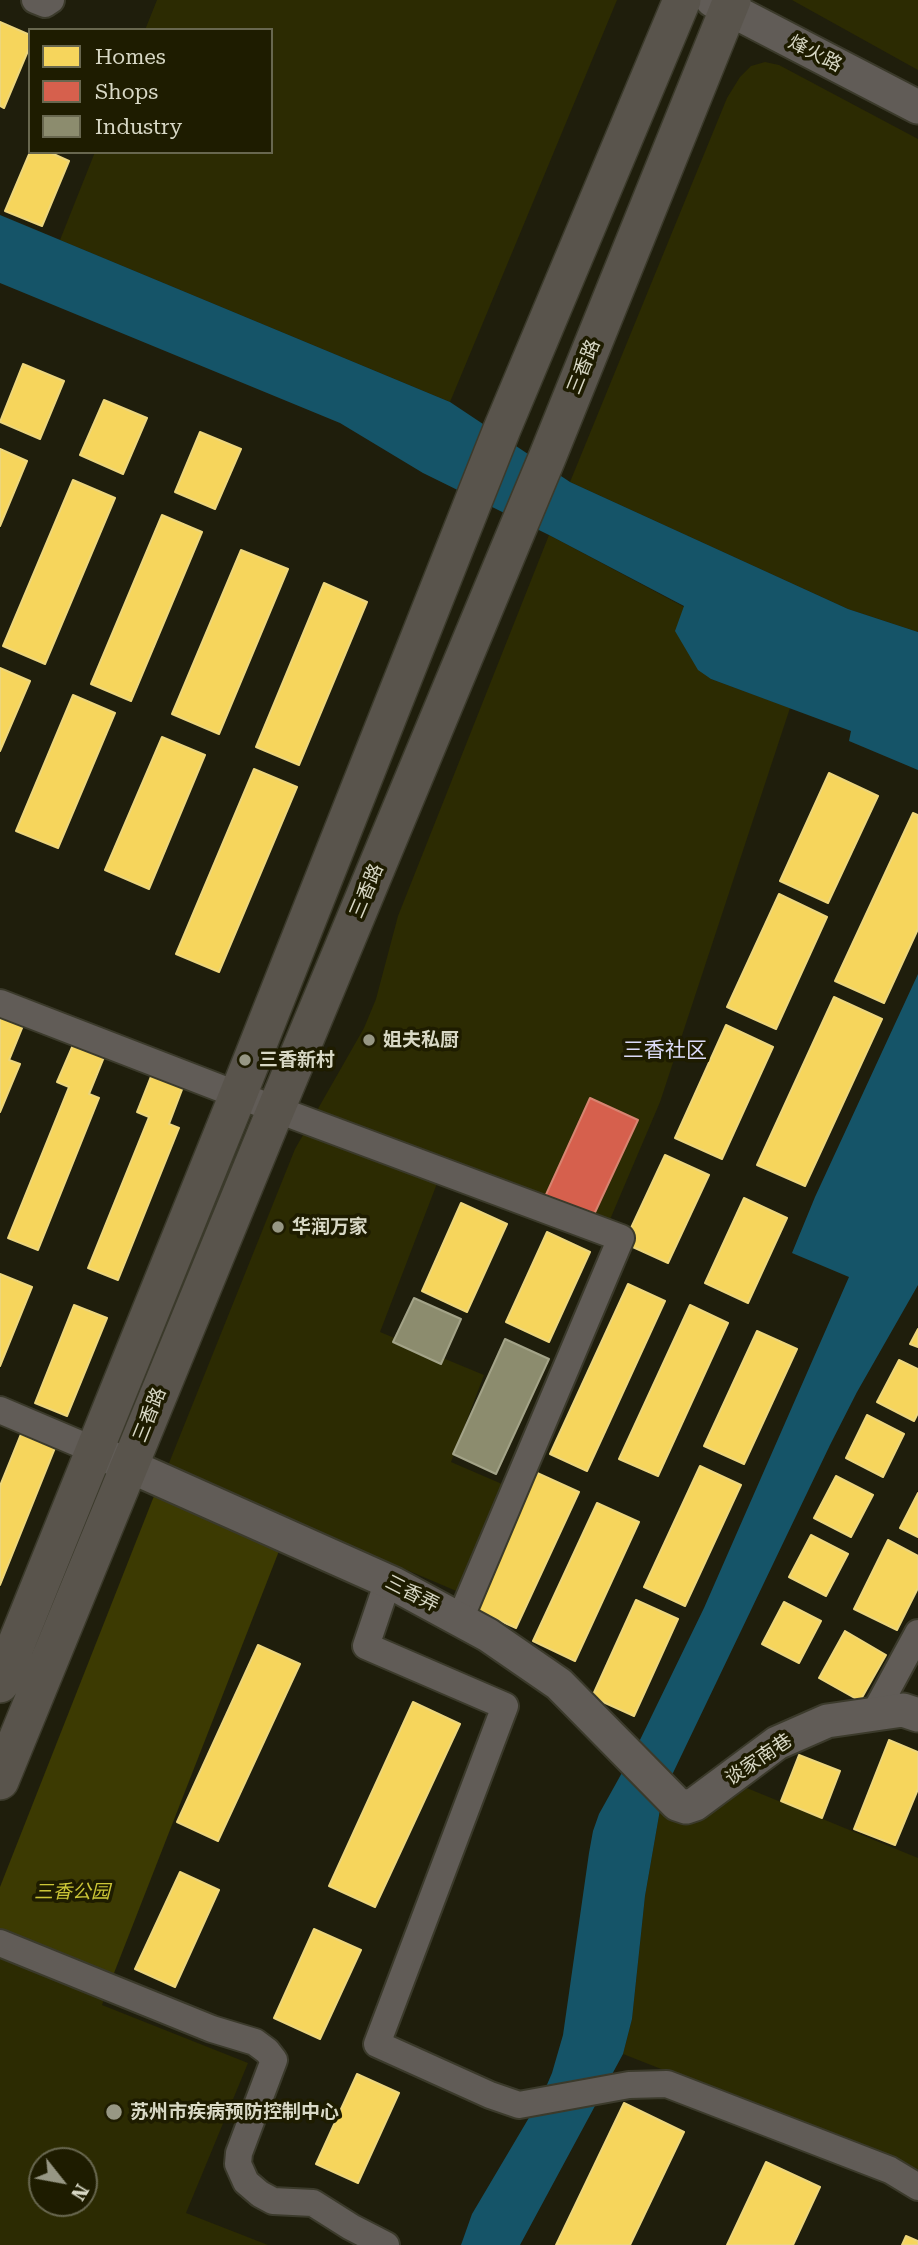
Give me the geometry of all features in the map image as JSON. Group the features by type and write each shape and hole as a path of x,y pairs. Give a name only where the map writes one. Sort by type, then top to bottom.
{"main road":[{"name":"三香路","path":"0,1684 238,1095 502,429 682,0"},
{"name":"三香路","path":"0,1781 547,458 724,3"}],"street":[{"path":"35,0 46,4 51,0"},
{"name":"烽火路","path":"724,3 918,107"},
{"path":"0,1003 621,1238 460,1619"},
{"path":"0,1410 94,1450"},
{"name":"三香弄","path":"94,1450 129,1468 388,1581 488,1635 559,1684 681,1805"},
{"path":"388,1581 366,1646 505,1706 377,2044 490,2095 519,2105 629,2085 667,2084 890,2170 918,2187"},
{"path":"874,1714 918,1633"},
{"name":"谈家南巷","path":"681,1805 695,1804 777,1743 827,1721 903,1710 918,1715"},
{"path":"0,1944 212,2029 255,2042 267,2051 274,2060 239,2153 238,2164 246,2182 272,2201 313,2203 386,2245"}],"shaded area":[{"path":"157,0 617,0 450,402 60,240 94,154 273,154 273,28 146,28"},
{"path":"792,0 918,0 918,70"},
{"path":"765,62 779,65 918,139 918,632 848,609 570,482 727,98 740,77 751,66"},
{"path":"549,535 684,607 711,679 790,708 660,1102 603,1236 441,1173 380,1332 484,1375 451,1462 509,1487 461,1593 167,1468 295,1149 364,1028 376,999 398,916"},
{"path":"737,1784 918,1858 918,2170 623,2054 632,2019 645,1896 661,1804"},
{"name":"苏州市疾病预防控制中心","path":"0,1951 107,1991 102,2005 248,2063 186,2213 268,2245 0,2245"}],"green space":[{"name":"三香公园","path":"154,1496 279,1551 107,1991 0,1951 0,1887"}],"water":[{"path":"0,215 450,402 570,482 848,609 918,632 918,770 849,741 851,731 711,679 698,670 675,631 684,606 423,473 340,423 0,283"},
{"path":"918,974 918,1285 830,1445 672,1775 661,1804 645,1896 632,2019 623,2054 520,2245 461,2245 472,2214 543,2094 552,2073 563,2035 589,1853 599,1814 638,1744 704,1608 849,1277 792,1253"}],"building: Homes":[{"path":"0,22 28,34 28,51 4,108 0,106"},
{"path":"29,154 53,154 69,161 42,226 5,211"},
{"path":"23,364 64,381 40,439 0,422"},
{"path":"104,400 147,418 123,474 80,455"},
{"path":"200,432 241,449 215,509 175,492"},
{"path":"0,449 27,461 0,526"},
{"path":"73,480 115,498 45,664 3,646"},
{"path":"162,515 202,532 131,701 91,684"},
{"path":"241,550 288,569 219,734 172,714"},
{"path":"324,583 367,602 299,765 256,747"},
{"path":"0,668 30,681 0,751"},
{"path":"73,695 115,713 58,848 16,831"},
{"path":"162,737 205,755 149,889 105,870"},
{"path":"254,769 297,787 219,972 176,954"},
{"path":"829,773 878,796 828,903 780,881"},
{"path":"913,813 918,815 918,929 884,1003 835,981"},
{"path":"779,894 827,917 776,1029 727,1007"},
{"path":"834,997 882,1019 805,1186 757,1165"},
{"path":"0,1014 24,1023 9,1060 20,1064 0,1112"},
{"path":"726,1025 773,1047 722,1159 675,1138"},
{"path":"73,1045 104,1057 89,1094 99,1098 38,1250 8,1238 69,1087 57,1082"},
{"path":"152,1074 183,1087 169,1124 179,1128 118,1280 88,1268 149,1117 137,1112"},
{"path":"665,1155 709,1175 668,1263 624,1243"},
{"path":"744,1198 787,1218 748,1303 705,1283"},
{"path":"461,1203 507,1224 467,1312 422,1291"},
{"path":"547,1232 590,1252 549,1342 506,1322"},
{"path":"0,1274 32,1287 0,1366"},
{"path":"628,1284 665,1301 587,1471 550,1454"},
{"path":"74,1305 107,1318 67,1416 35,1403"},
{"path":"690,1305 728,1323 658,1476 619,1459"},
{"path":"918,1329 918,1347 910,1344"},
{"path":"757,1331 797,1349 744,1464 704,1446"},
{"path":"899,1360 918,1369 918,1413 914,1421 877,1402"},
{"path":"867,1415 904,1434 883,1477 846,1458"},
{"path":"21,1434 55,1448 0,1585 0,1486"},
{"path":"700,1466 741,1485 685,1606 644,1587"},
{"path":"535,1472 579,1492 516,1628 472,1608"},
{"path":"836,1476 873,1495 851,1537 814,1518"},
{"path":"918,1493 918,1537 900,1528"},
{"path":"597,1503 639,1522 575,1661 533,1641"},
{"path":"811,1535 848,1554 826,1596 789,1577"},
{"path":"888,1540 918,1556 918,1588 897,1630 854,1609"},
{"path":"636,1600 678,1619 634,1716 592,1697"},
{"path":"784,1602 821,1621 799,1663 762,1644"},
{"path":"845,1631 886,1655 860,1701 819,1678"},
{"path":"258,1645 300,1664 218,1841 177,1822"},
{"path":"413,1702 460,1724 375,1907 329,1886"},
{"path":"889,1740 918,1752 918,1789 895,1845 854,1829"},
{"path":"799,1755 840,1771 822,1818 781,1801"},
{"path":"180,1872 219,1890 175,1987 135,1969"},
{"path":"314,1929 361,1950 320,2039 274,2018"},
{"path":"357,2074 399,2093 358,2183 316,2164"},
{"path":"624,2103 684,2132 630,2245 556,2245"},
{"path":"766,2162 820,2187 793,2245 727,2245"},
{"path":"906,2236 918,2241 918,2245 902,2245"}],"building: Shops":[{"path":"590,1098 638,1120 591,1221 544,1199"}],"building: Industry":[{"path":"414,1298 461,1319 441,1364 393,1342"},
{"path":"505,1339 549,1359 496,1474 453,1454"}],"place":[{"name":"姐夫私厨","path":"369,1040"},
{"name":"三香新村","path":"245,1060"},
{"name":"华润万家","path":"278,1227"},
{"name":"苏州市疾病预防控制中心","path":"114,2112"}],"district":[{"name":"三香社区","path":"665,1051"}]}
